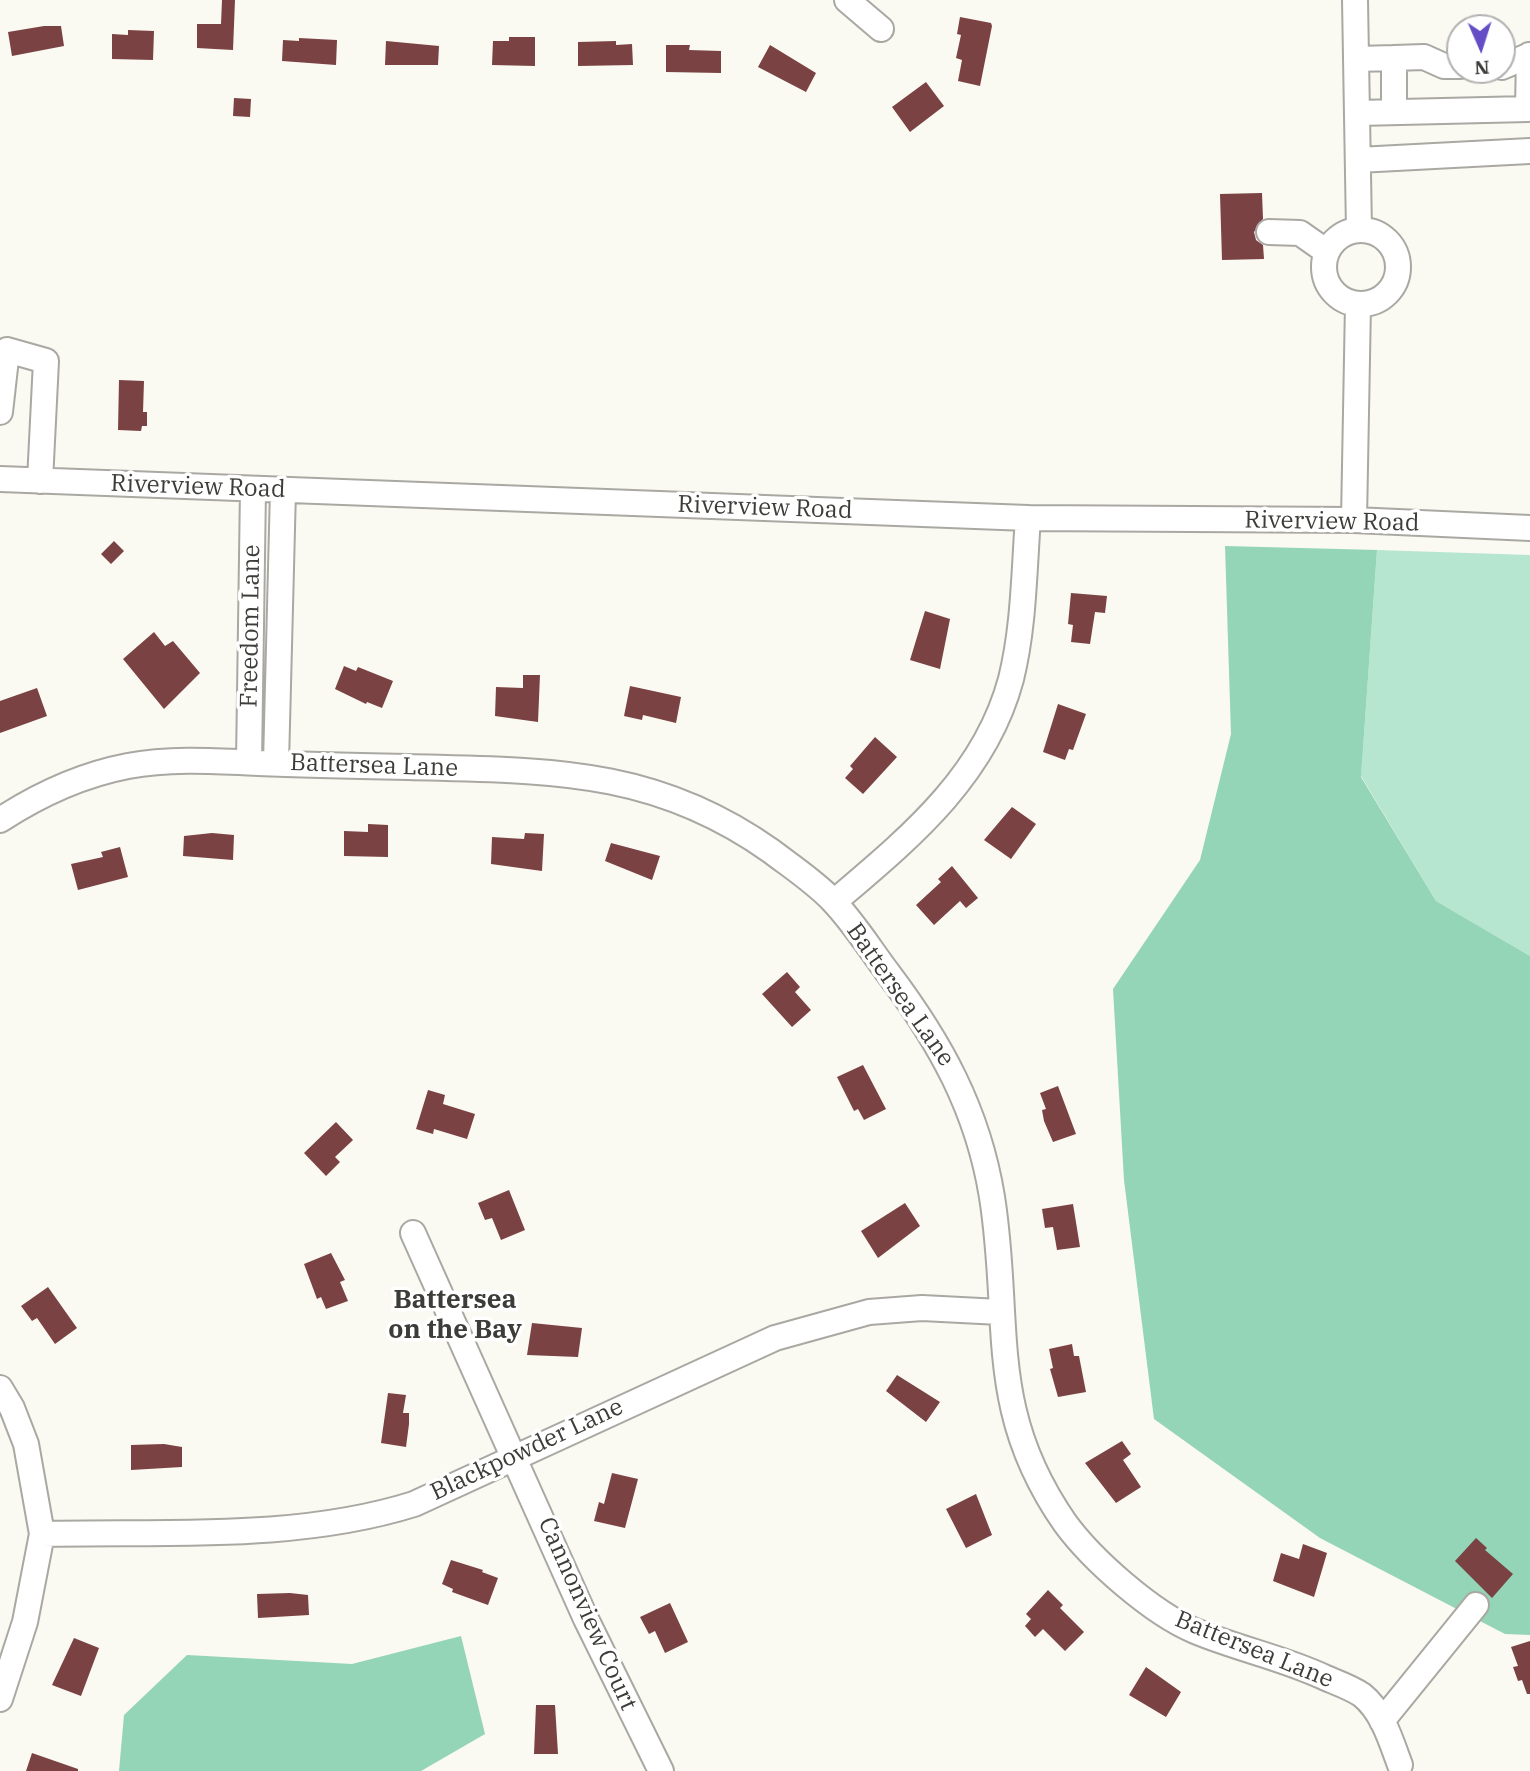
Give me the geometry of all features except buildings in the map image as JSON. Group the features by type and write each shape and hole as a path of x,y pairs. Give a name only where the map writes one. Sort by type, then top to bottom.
{"street":[{"path":"847,0 881,29"},
{"path":"1355,0 1359,230"},
{"path":"1357,113 1528,109 1530,55"},
{"path":"1357,59 1424,57 1446,66"},
{"path":"1394,58 1394,112"},
{"path":"1358,160 1530,151"},
{"path":"1359,230 1380,235 1390,243 1398,261 1398,272 1387,294 1375,301 1358,304 1345,300 1329,285 1324,270 1327,252 1342,235 1359,230"},
{"path":"1269,232 1300,233 1327,252"},
{"path":"1354,520 1358,304"},
{"path":"0,412 7,350 46,361 40,481"},
{"name":"Riverview Road","path":"0,480 1028,518 1354,520 1530,528"},
{"name":"Freedom Lane","path":"249,762 253,489"},
{"name":"Freedom Lane","path":"276,763 284,490"},
{"path":"834,902 918,828 951,793 984,745 999,712 1015,655 1028,518"},
{"name":"Battersea Lane","path":"0,820 66,784 121,767 208,761 516,770 619,782 667,795 727,821 784,861 834,902 928,1026 969,1107 984,1155 991,1192 1000,1312 1011,1407 1019,1438 1047,1494 1084,1546 1120,1580 1173,1619 1212,1637 1297,1663 1361,1694 1382,1721 1400,1765"},
{"name":"Cannonview Court","path":"413,1233 658,1770"},
{"name":"Blackpowder Lane","path":"42,1534 275,1530 374,1517 414,1504 775,1338 869,1312 922,1308 1000,1312"},
{"path":"0,1388 12,1408 26,1444 42,1534 25,1622 0,1699"},
{"path":"1382,1721 1476,1605"}],"green space":[{"path":"1225,546 1377,550 1361,777 1436,901 1530,956 1530,1635 1505,1634 1320,1538 1154,1419 1124,1180 1113,989 1200,860 1231,734"},
{"path":"1377,550 1530,555 1530,956 1436,901 1361,776"},
{"path":"461,1636 485,1734 421,1771 119,1771 124,1715 187,1655 352,1664"}],"district":[{"name":"Battersea on the Bay","path":"455,1315"}]}
